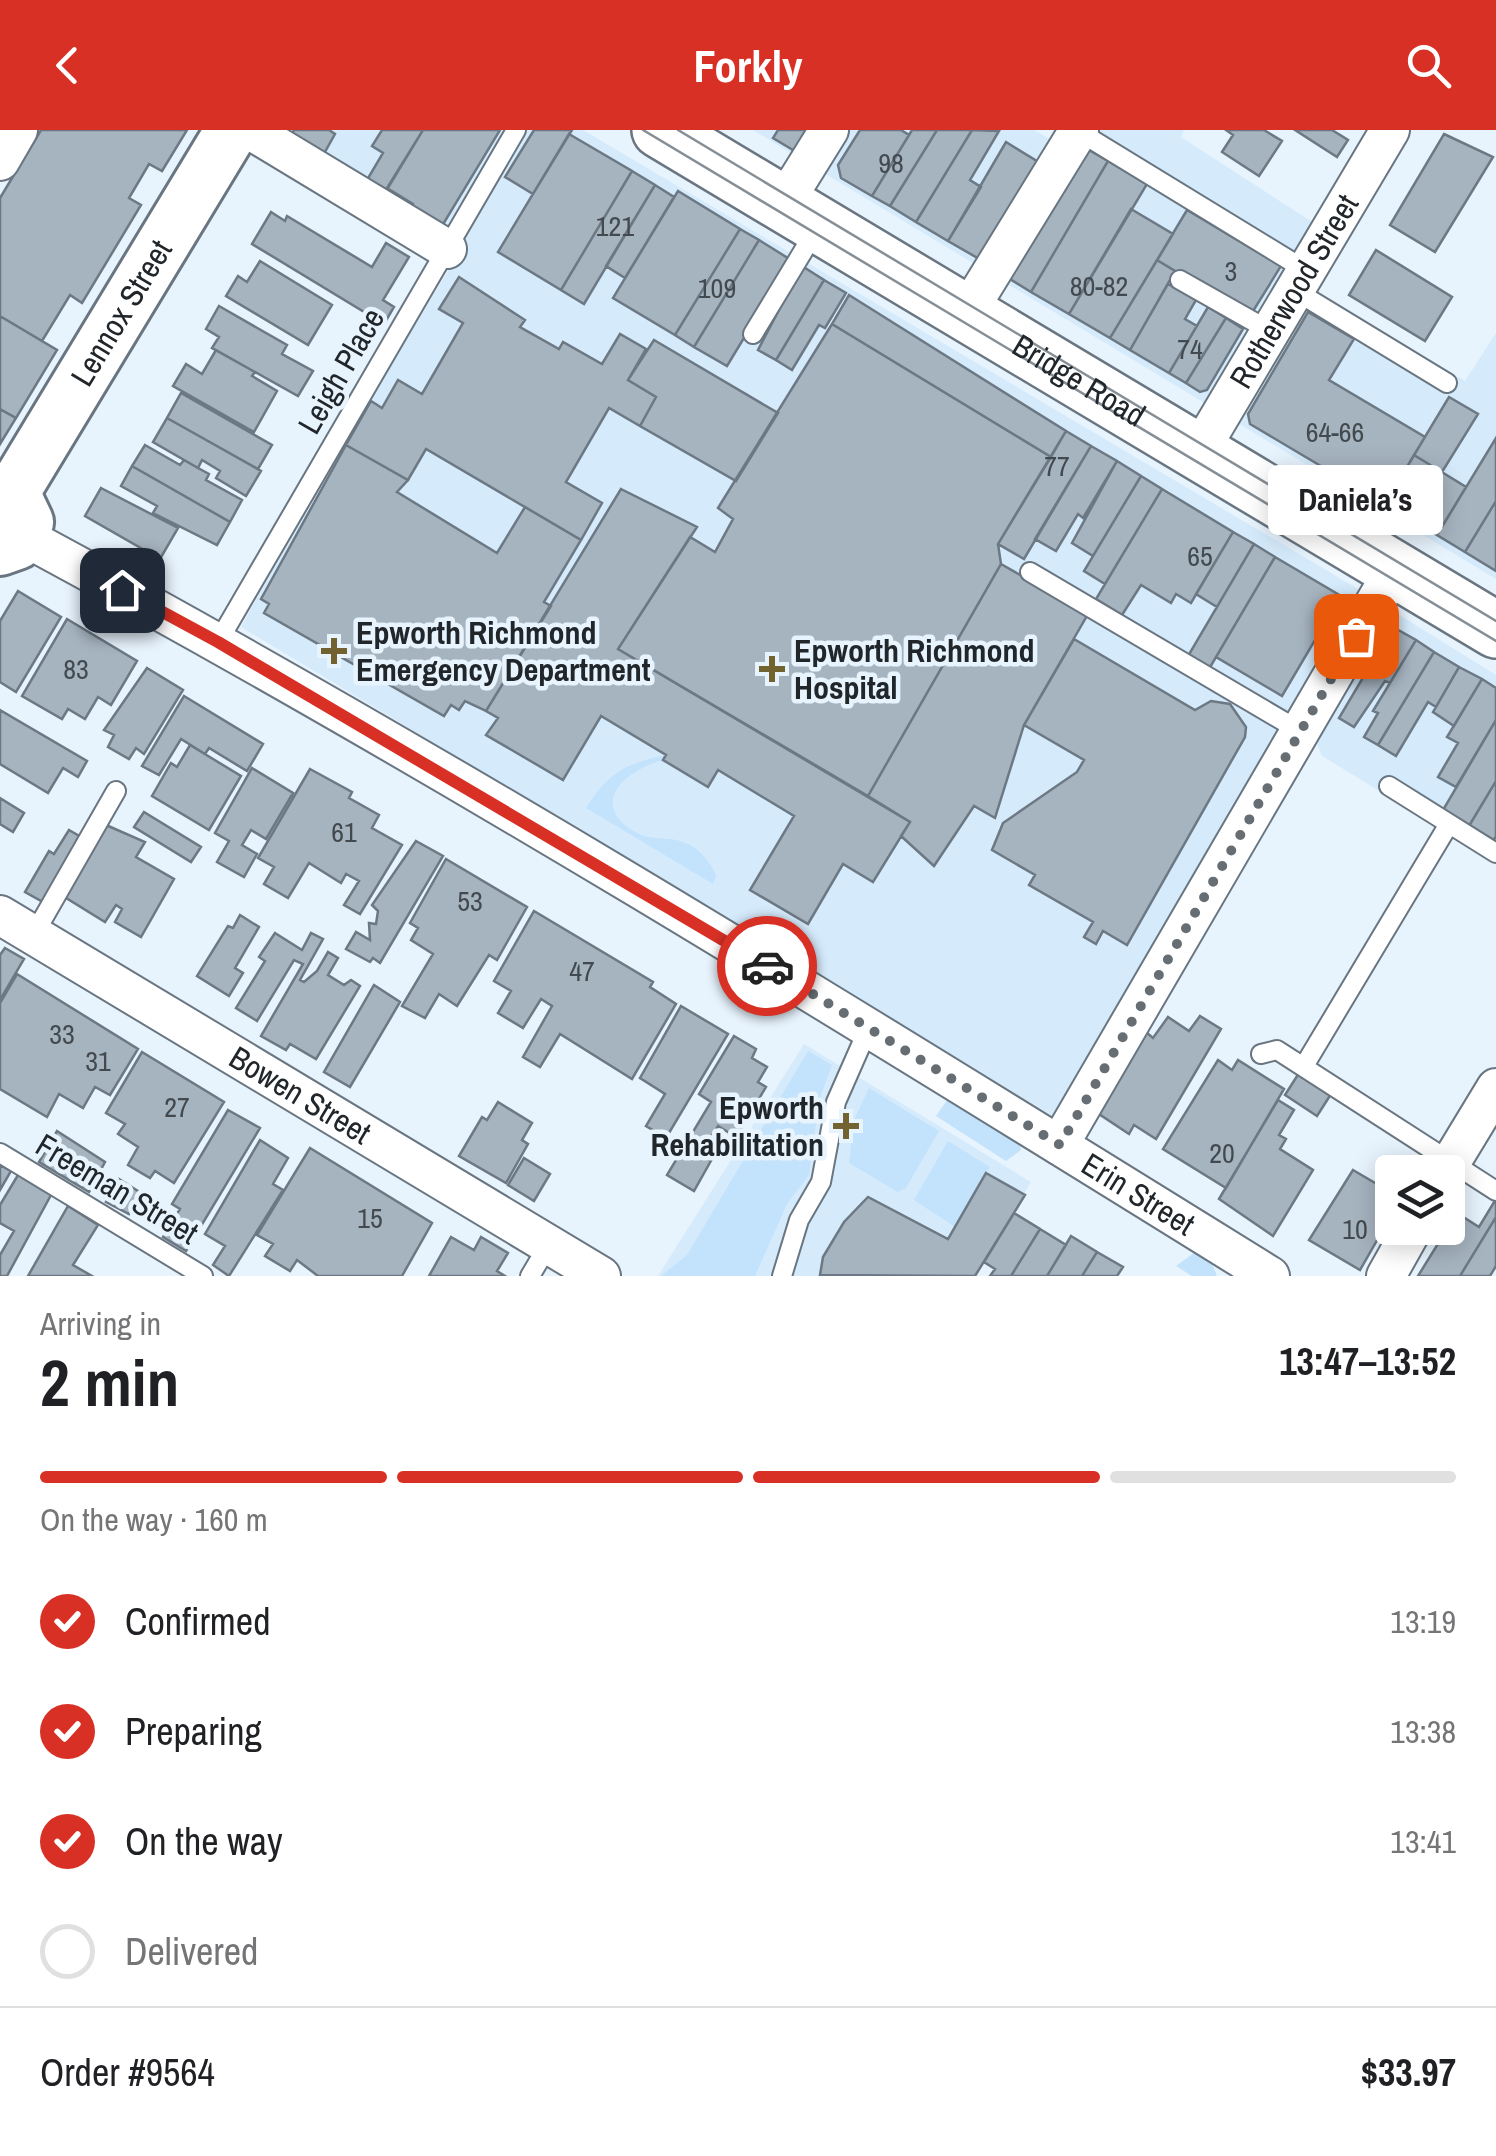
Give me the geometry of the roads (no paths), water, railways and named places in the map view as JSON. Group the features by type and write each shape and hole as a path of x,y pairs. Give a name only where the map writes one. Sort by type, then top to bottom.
{"main road":[{"path":"616,130 745,209 801,215"},
{"name":"Bridge Road","path":"660,130 1496,630"},
{"path":"708,130 778,172 801,215"}],"street":[{"name":"Lennox Street","path":"8,519 232,130"},
{"path":"250,130 447,249"},
{"path":"801,215 829,130"},
{"path":"966,314 1078,130"},
{"name":"Rotherwood Street","path":"1198,453 1390,130"},
{"name":"Erin Street","path":"8,519 869,1027 1060,1145 1248,1270"},
{"path":"1060,1145 1394,570"},
{"name":"Bowen Street","path":"0,915 540,1260 601,1276"},
{"path":"1456,1155 1496,1088"},
{"path":"1386,1276 1403,1245"}],"lane":[{"name":"Leigh Place","path":"218,642 516,130"},
{"path":"1078,130 1447,383"},
{"path":"753,334 801,215"},
{"path":"1180,280 1270,330"},
{"path":"1030,572 1300,731"},
{"path":"1389,786 1496,853"},
{"path":"33,936 116,791"},
{"path":"1304,1066 1449,824"},
{"path":"782,1276 804,1207 821,1182 836,1102 869,1027"},
{"path":"1261,1054 1277,1050 1304,1066 1430,1155"},
{"name":"Freeman Street","path":"0,1154 203,1276"},
{"path":"1465,1176 1496,1190"}],"tram line":[{"path":"643,130 1496,641"},
{"path":"678,130 1496,621"}],"place":[{"name":"Daniela’s","path":"1356,636"},
{"name":"Epworth Richmond Emergency Department","path":"334,651"},
{"name":"Epworth Richmond Hospital","path":"772,669"},
{"name":"Epworth Rehabilitation","path":"846,1126"}]}
